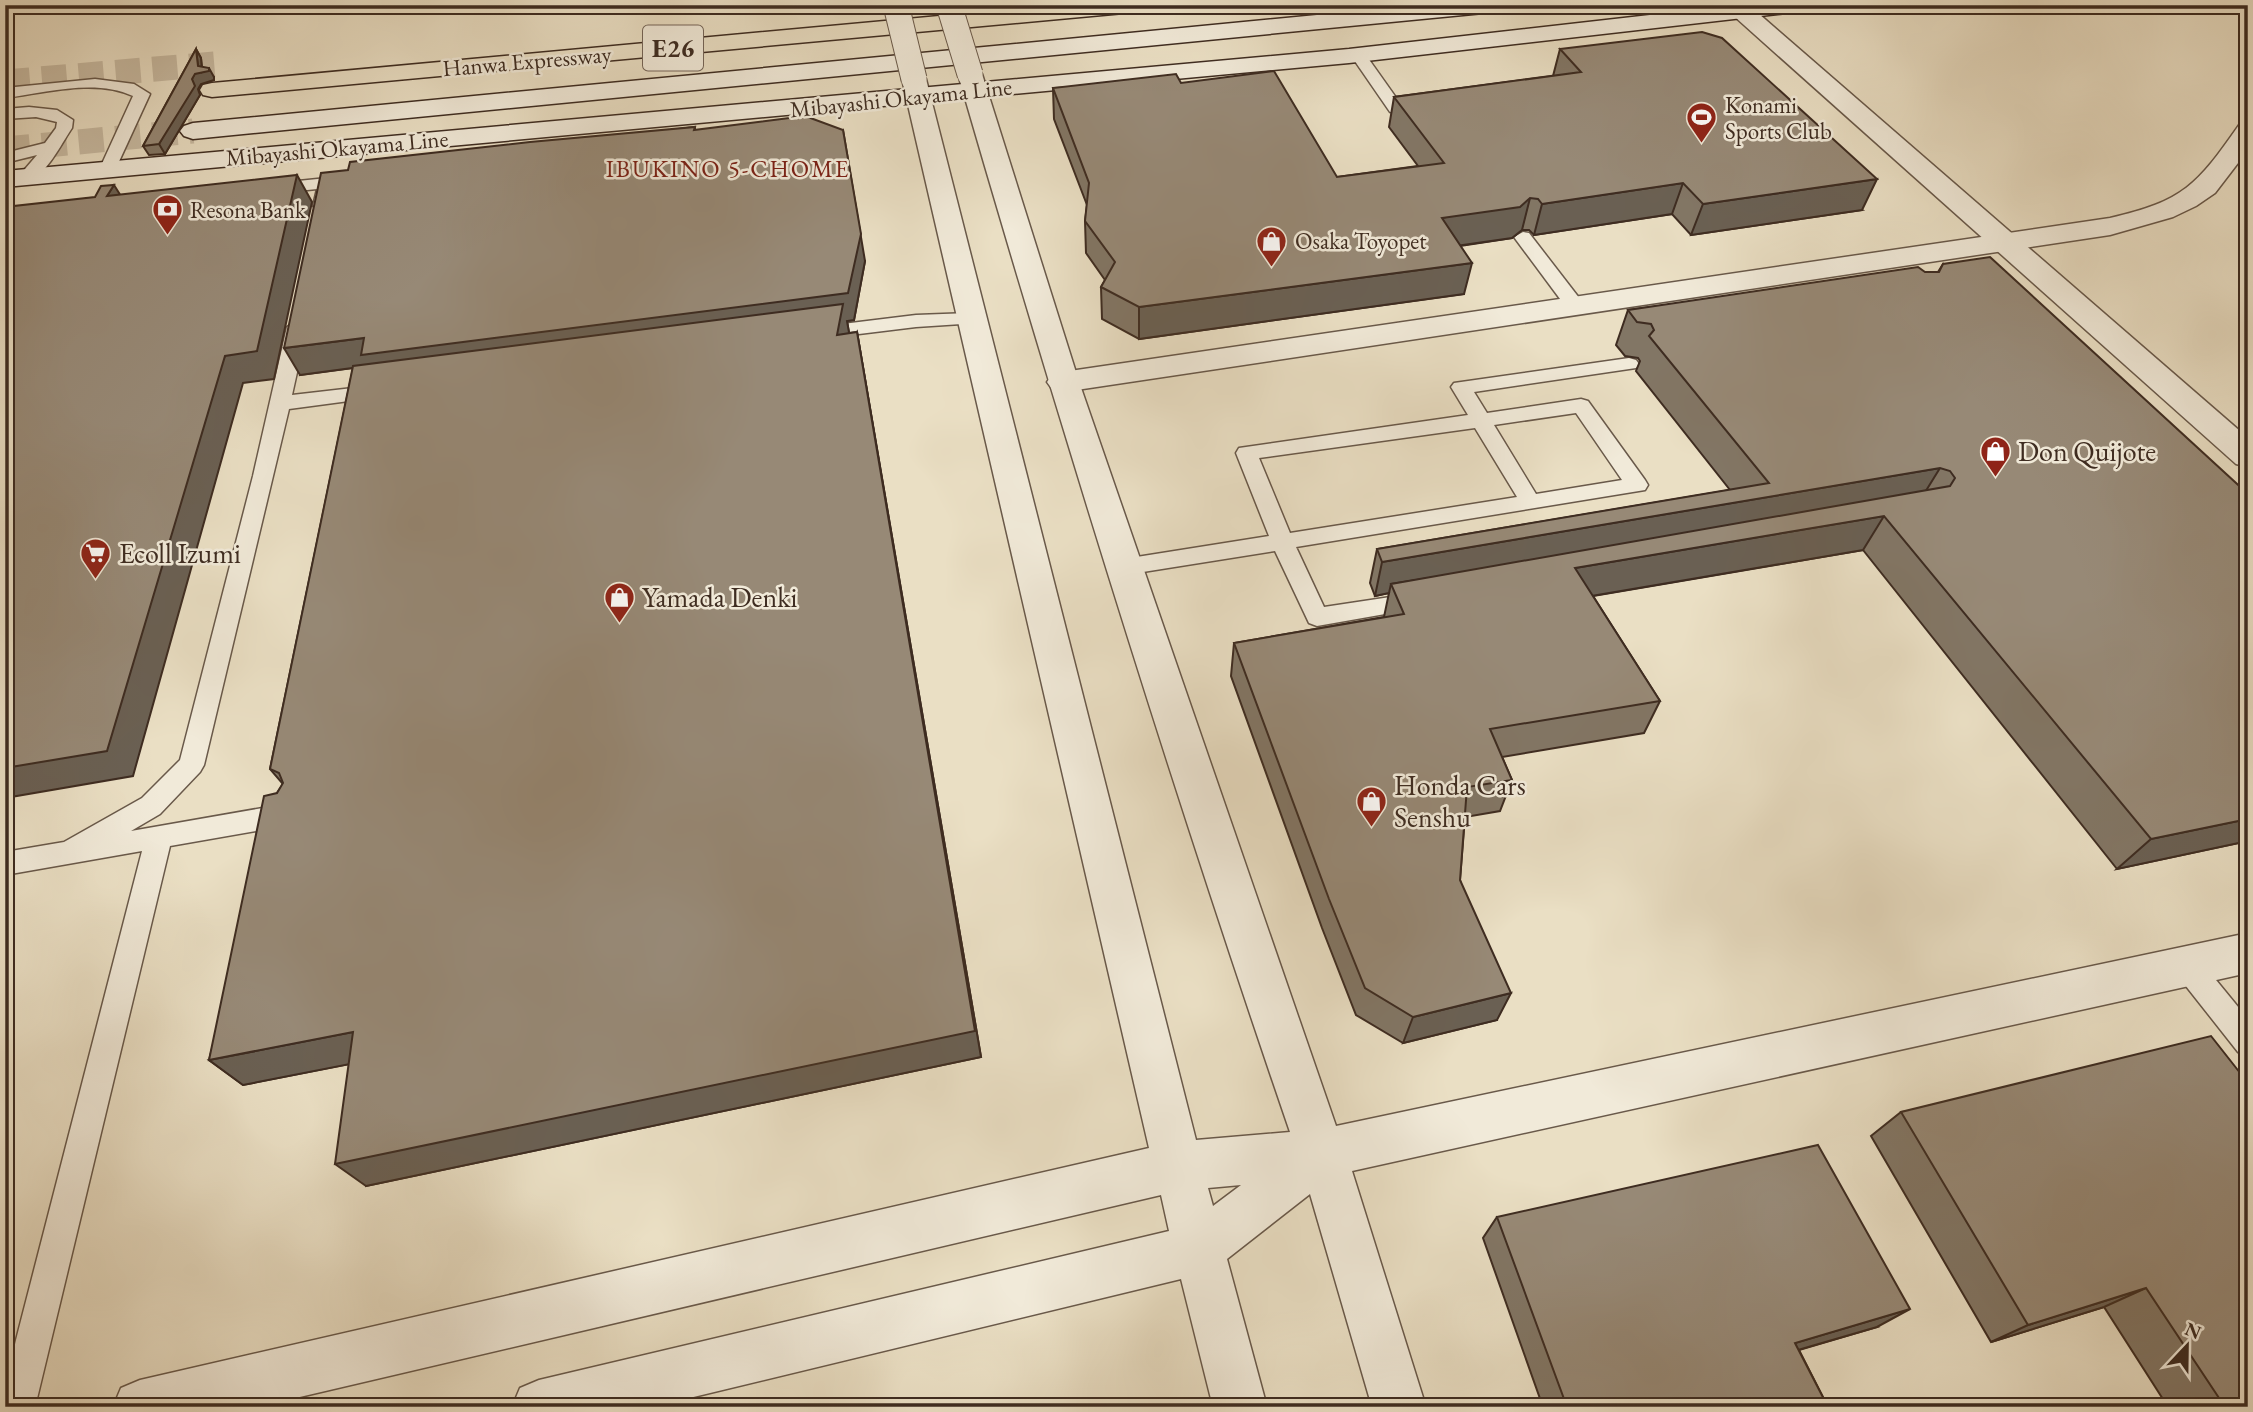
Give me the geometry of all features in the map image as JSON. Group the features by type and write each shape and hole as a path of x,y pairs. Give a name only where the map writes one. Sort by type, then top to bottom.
{"highway":[{"name":"Hanwa Expressway","path":"212,90 1135,5"}],"street":[{"path":"896,5 970,319 1178,1166 1240,1407"},
{"path":"949,5 1063,382 1276,1024 1322,1153 1399,1407"},
{"name":"Mibayashi Okayama Line","path":"193,131 1494,5"},
{"name":"Mibayashi Okayama Line","path":"16,177 972,82 1358,54 1796,5"},
{"path":"1743,12 2248,456"},
{"path":"1063,382 1576,307 1884,271 2005,244 2120,224 2175,207 2237,168 2248,130"},
{"path":"140,1407 1178,1166 1322,1153 2248,953"},
{"path":"540,1407 1199,1249 1322,1153"}],"lane":[{"path":"1358,54 1396,110"},
{"path":"5,93 94,84 130,87 142,94 108,168"},
{"path":"5,114 40,113 58,115 65,120 50,147 16,177"},
{"path":"5,158 50,147"},
{"path":"247,191 327,183 319,222"},
{"path":"1523,237 1576,307"},
{"path":"67,854 151,806 191,765 282,403 300,312"},
{"path":"792,337 916,321 970,319"},
{"path":"1531,503 1461,387 1629,364"},
{"path":"282,403 392,389"},
{"path":"1124,568 1283,543 1531,503 1637,485 1581,406 1246,453 1283,543 1317,617 1433,598"},
{"path":"11,860 67,854 295,813"},
{"path":"18,1407 159,838"},
{"path":"2189,967 2248,1042"}],"building":[{"path":"1702,32 1722,38 1877,179 1703,204 1683,183 1542,204 1538,199 1530,198 1520,207 1442,218 1472,263 1139,307 1101,287 1115,262 1085,221 1089,183 1053,88 1176,74 1181,83 1274,71 1337,177 1444,163 1394,97 1581,72 1560,49"},
{"path":"196,49 198,66 209,68 209,71 195,74 192,79 195,86 159,144 143,146"},
{"path":"805,116 843,130 861,234 848,293 361,355 364,338 284,348 321,173 348,170 350,162 530,142 695,127 694,130"},
{"name":"Ecoll Izumi","path":"297,175 257,351 225,356 107,751 5,768 5,207 95,197 101,186 114,185 107,196"},
{"path":"1990,257 2248,494 2248,819 2151,839 1884,516 1575,568 1660,701 1490,729 1512,780 1467,787 1460,880 1511,993 1413,1017 1365,988 1234,643 1404,614 1391,584 1950,486 1955,478 1950,471 1940,468 1382,562 1377,549 1769,483 1649,336 1654,330 1651,324 1637,322 1628,310 1918,267 1925,272 1939,272 1943,264"},
{"name":"Yamada Denki","path":"843,304 837,335 857,332 975,1031 335,1164 353,1032 209,1060 264,796 277,793 283,783 279,773 270,769 353,366"},
{"path":"2211,1036 2248,1083 2248,1407 2225,1407 2146,1288 2028,1325 1901,1112"},
{"path":"1818,1145 1910,1309 1795,1343 1828,1407 1567,1407 1497,1217"}],"tunnel":[{"path":"5,82 225,63"},
{"path":"5,149 193,131"}],"place":[{"name":"Konami Sports Club","path":"1702,145"},
{"name":"Resona Bank","path":"167,237"},
{"name":"Osaka Toyopet","path":"1272,268"},
{"name":"Don Quijote","path":"1995,478"},
{"name":"Ecoll Izumi","path":"96,580"},
{"name":"Yamada Denki","path":"619,624"},
{"name":"Honda Cars Senshu","path":"1371,828"}],"district":[{"name":"IBUKINO 5-CHOME","path":"728,169"}]}
